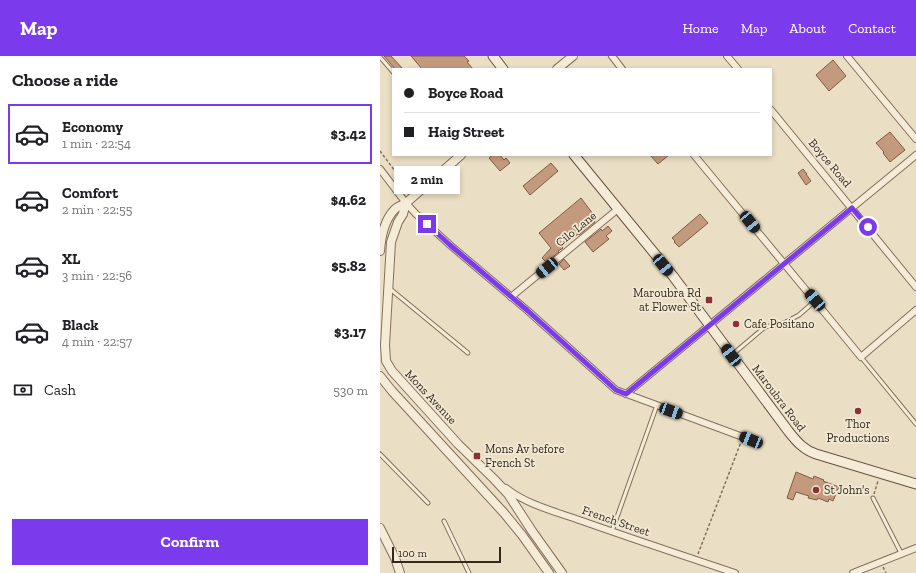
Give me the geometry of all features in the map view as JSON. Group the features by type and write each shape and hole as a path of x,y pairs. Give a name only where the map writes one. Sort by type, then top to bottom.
{"main road":[{"path":"493,56 503,68"},
{"name":"Maroubra Road","path":"575,156 672,276 801,446 809,452 916,484"}],"street":[{"path":"558,68 572,56"},
{"path":"612,56 621,68"},
{"path":"727,56 737,68"},
{"path":"847,56 916,139"},
{"name":"Boyce Road","path":"772,111 916,287"},
{"path":"626,394 916,155"},
{"name":"Mons Avenue","path":"380,251 380,239 384,226 395,208 406,203 460,156"},
{"path":"695,156 861,357 916,310"},
{"path":"380,169 416,214 616,390 759,443"},
{"name":"Mons Avenue","path":"406,203 391,242 385,346 386,361 392,371 458,444 508,494 562,573"},
{"name":"Cilo Lane","path":"511,297 618,209"},
{"path":"380,239 391,242"},
{"name":"Mons Avenue","path":"380,376 504,514 522,535 549,573"},
{"name":"French Street","path":"494,479 521,498 735,573"},
{"path":"380,528 395,558 400,573"},
{"path":"853,573 916,548"}],"lane":[{"path":"380,57 392,71"},
{"path":"388,287 468,353"},
{"path":"731,355 766,327 784,322 799,315 815,300"},
{"path":"861,357 916,424"},
{"path":"612,531 657,405"},
{"path":"380,454 428,503"},
{"path":"873,498 902,553"},
{"path":"444,521 469,573"}],"path":[{"path":"380,151 404,183"},
{"path":"699,551 743,437"},
{"path":"873,498 878,481"}],"building":[{"path":"384,56 391,56 402,68 394,68"},
{"path":"411,56 464,56 469,61 467,62 472,68 421,68"},
{"path":"833,60 846,76 829,91 816,75"},
{"path":"890,132 905,150 890,162 876,143"},
{"path":"492,156 501,156 504,160 506,158 510,163 500,171 489,158"},
{"path":"651,156 668,156 658,164"},
{"path":"551,163 558,171 530,195 523,186"},
{"path":"803,169 811,181 806,185 798,173"},
{"path":"581,198 596,218 594,221 595,222 562,247 563,248 558,251 559,252 546,262 542,258 551,248 539,233"},
{"path":"700,214 708,223 679,247 672,238"},
{"path":"608,226 612,231 606,236 609,239 593,252 585,242 601,229 602,231"},
{"path":"564,259 570,266 564,270 559,264"},
{"path":"796,472 813,479 814,476 839,487 833,501 829,499 828,502 818,498 817,500 808,498 809,496 796,492 793,500 787,498"}],"place":[{"name":"Maroubra Rd at Flower St","path":"709,300"},
{"name":"Cafe Positano","path":"736,324"},
{"name":"Thor Productions","path":"858,411"},
{"name":"Mons Av before French St","path":"477,456"},
{"name":"St John's","path":"816,490"}],"route":[{"path":"427,224 528,311 616,390 626,394 852,208 868,227"}]}
